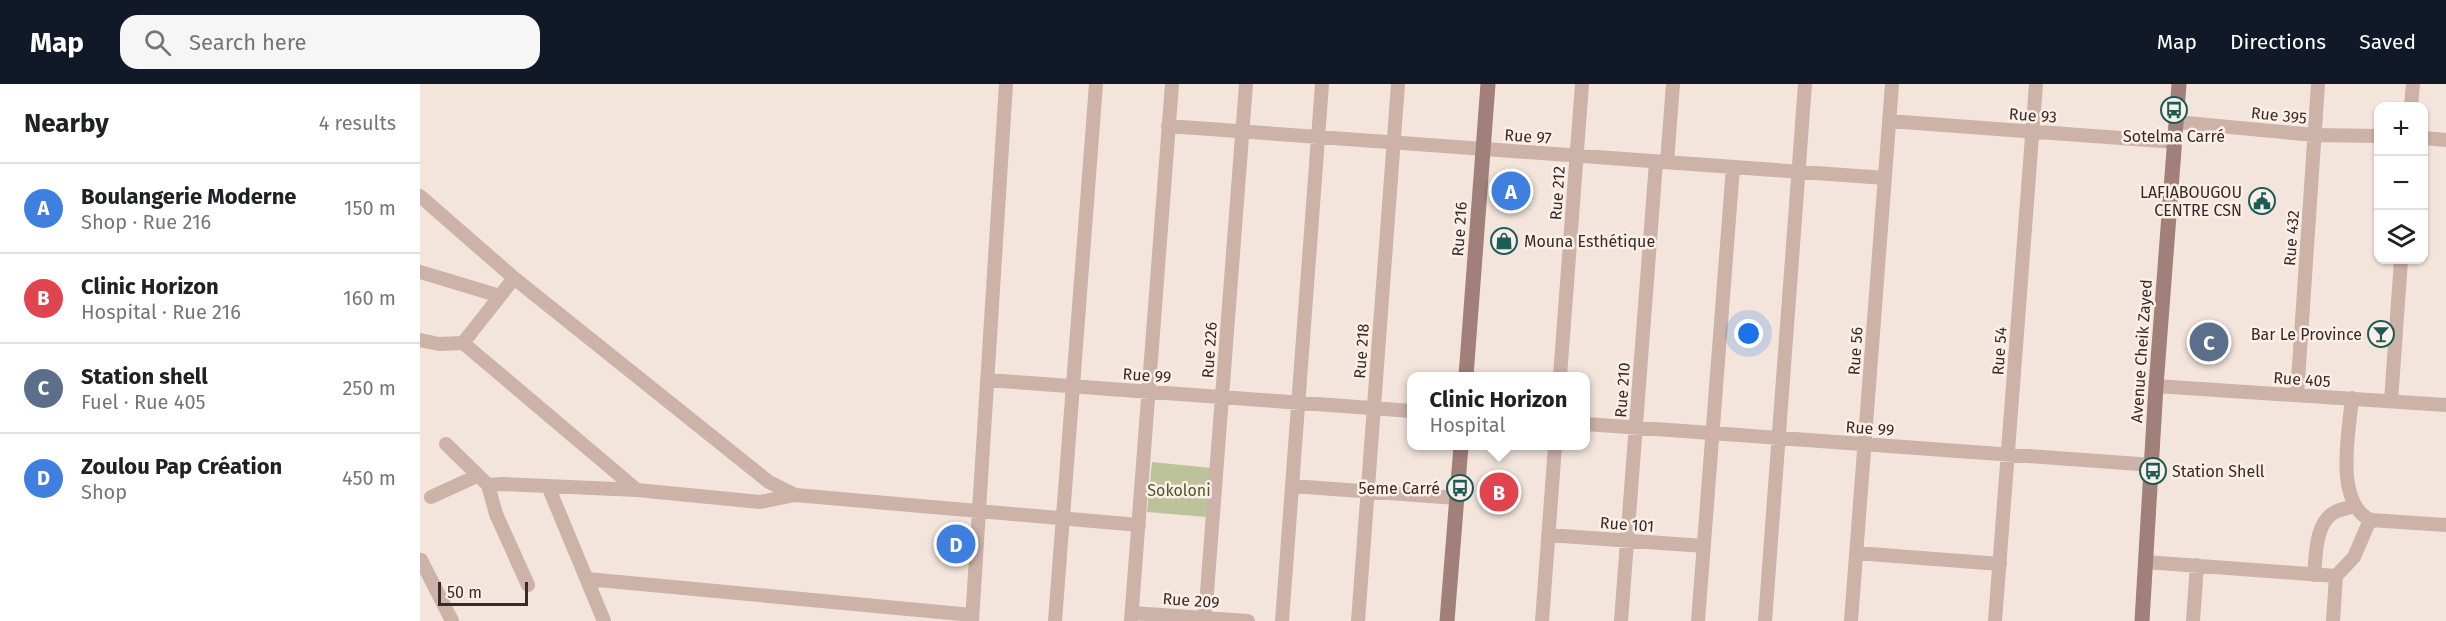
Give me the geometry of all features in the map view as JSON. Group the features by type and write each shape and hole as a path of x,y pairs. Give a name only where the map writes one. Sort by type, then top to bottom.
{"main road":[{"name":"Rue 216","path":"1466,372 1488,84"},
{"name":"Avenue Cheik Zayed","path":"2142,621 2156,386 2179,84"},
{"path":"1447,621 1461,450"}],"street":[{"path":"587,579 972,618 1006,84"},
{"path":"1055,621 1096,84"},
{"path":"1131,617 1172,84"},
{"name":"Rue 226","path":"1205,618 1246,84"},
{"path":"1282,621 1322,84"},
{"name":"Rue 218","path":"1358,621 1398,84"},
{"name":"Rue 212","path":"1560,372 1582,84"},
{"name":"Rue 210","path":"1621,621 1636,428 1662,162 1673,84"},
{"path":"1765,621 1805,84"},
{"name":"Rue 56","path":"1851,621 1892,84"},
{"name":"Rue 54","path":"1995,621 2036,84"},
{"name":"Rue 432","path":"2297,395 2318,84"},
{"path":"2411,102 2413,84"},
{"name":"Rue 93","path":"1889,121 2175,142"},
{"name":"Rue 395","path":"2176,122 2314,135 2374,136"},
{"name":"Rue 97","path":"1168,126 1885,178"},
{"path":"2428,138 2446,140"},
{"path":"1698,621 1733,167"},
{"path":"420,196 514,278 769,482 795,495"},
{"path":"2391,401 2401,264"},
{"path":"420,272 500,296"},
{"path":"463,343 514,278"},
{"path":"420,340 439,344 463,343 637,490"},
{"name":"Rue 99","path":"987,380 1407,411"},
{"name":"Rue 405","path":"2156,386 2446,405"},
{"path":"2352,398 2346,472 2354,506 2360,515 2370,520 2446,525"},
{"name":"Rue 99","path":"1590,424 2152,465"},
{"path":"446,444 488,485 496,514 528,585"},
{"path":"1542,621 1555,450"},
{"path":"431,497 477,476"},
{"path":"488,485 637,490 760,502 795,495 1139,525"},
{"path":"548,486 604,621"},
{"path":"1292,486 1456,498"},
{"path":"2314,574 2318,539 2323,525 2333,513 2354,506"},
{"path":"2333,621 2336,576 2354,556 2370,520"},
{"name":"Rue 101","path":"1548,535 1704,546"},
{"path":"1856,553 2000,564"},
{"path":"421,560 452,621"},
{"path":"2146,562 2336,576"},
{"path":"2193,621 2197,566"},
{"name":"Rue 209","path":"1131,617 1248,621"}],"green space":[{"name":"Sokoloni","path":"1152,462 1211,468 1206,517 1147,512"}],"place":[{"name":"Sotelma Carré","path":"2174,110"},
{"name":"Boulangerie Moderne","path":"1511,191"},
{"name":"LAFIABOUGOU CENTRE CSN","path":"2262,201"},
{"name":"Mouna Esthétique","path":"1504,241"},
{"name":"Bar Le Province","path":"2381,334"},
{"name":"Station shell","path":"2209,342"},
{"name":"Station Shell","path":"2153,471"},
{"name":"5eme Carré","path":"1460,488"},
{"name":"Clinic Horizon","path":"1499,492"},
{"name":"Zoulou Pap Création","path":"956,544"}]}
